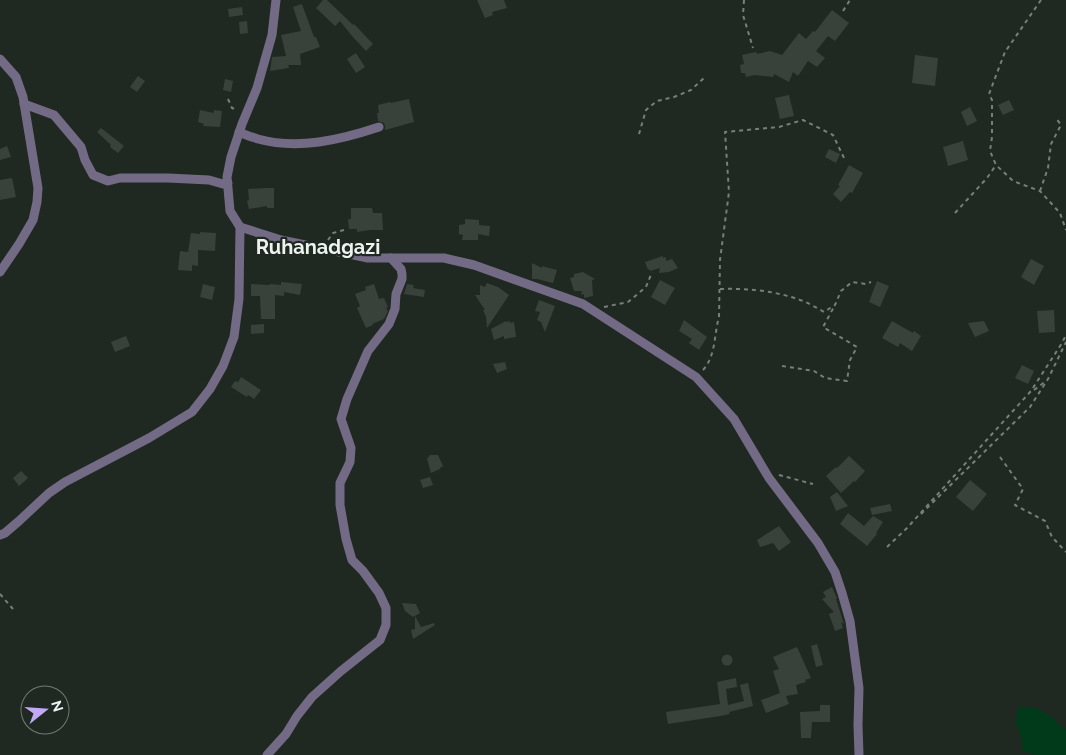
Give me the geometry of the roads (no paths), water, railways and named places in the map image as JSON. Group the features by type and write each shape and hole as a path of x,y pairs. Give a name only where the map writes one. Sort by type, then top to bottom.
{"street":[{"path":"0,536 49,493 65,482 149,438 192,412 210,389 223,366 234,337 239,299 240,227 230,211 227,177 231,157 257,88 272,35 276,0"},
{"path":"0,59 16,77 23,97 38,188 33,220 0,272"},
{"path":"24,104 54,115 81,146 85,160 93,175 108,181 120,178 168,178 228,183"},
{"path":"240,132 259,139 294,144 326,142 379,127"},
{"path":"240,227 281,240 368,258 444,258 496,273 583,304 696,377 734,419 765,470 818,543 835,572 850,621 859,688 860,755"},
{"path":"268,755 286,734 312,697 331,679 380,640 386,625 386,608 379,593 364,571 352,560 340,505 340,483 350,462 351,448 341,419 347,399 368,351 389,324 395,309 396,294 402,279 401,269 391,258"}],"district":[{"name":"Ruhanadgazi","path":"318,247"}]}
